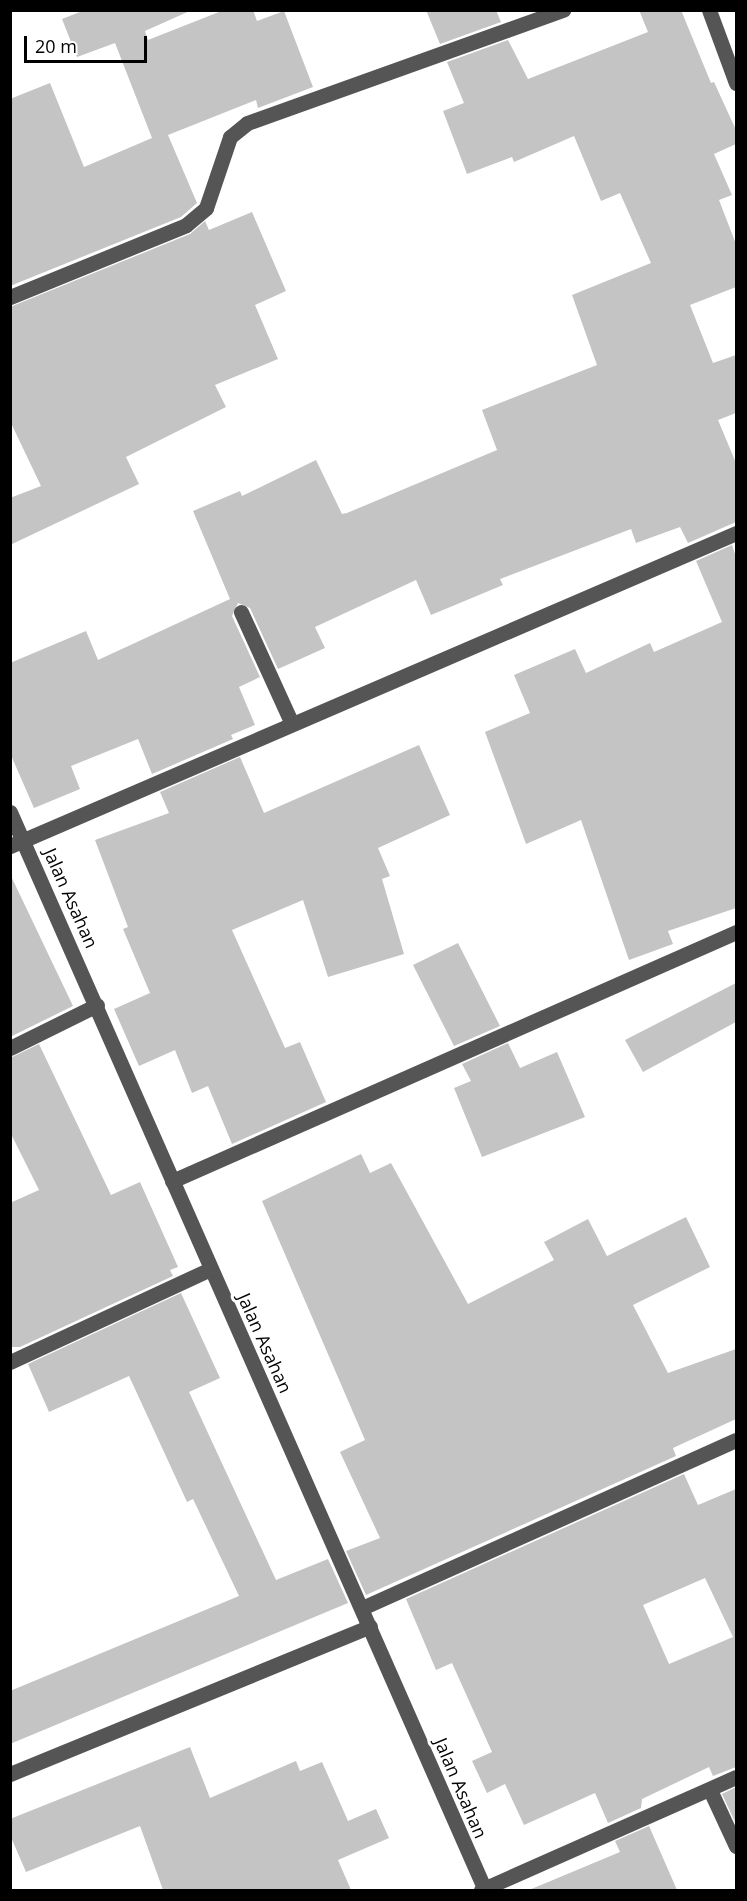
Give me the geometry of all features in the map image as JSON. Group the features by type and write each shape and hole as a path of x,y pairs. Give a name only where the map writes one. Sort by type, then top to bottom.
{"street":[{"path":"10,297 186,225 206,208 230,137 247,123 563,10"},
{"path":"709,10 736,83"},
{"path":"17,843 736,533"},
{"path":"241,612 292,724"},
{"name":"Jalan Asahan","path":"10,812 17,843 97,1005 210,1269 370,1626 483,1890"},
{"path":"172,1181 736,932"},
{"path":"10,1048 97,1005"},
{"path":"10,1362 210,1269"},
{"path":"362,1608 736,1440"},
{"path":"10,1774 370,1626"},
{"path":"483,1890 736,1777"},
{"path":"710,1790 736,1846"}],"building":[{"path":"85,10 192,10 145,31 148,40 224,10 253,10 257,21 284,11 313,87 258,108 256,100 168,135 197,203 181,217 10,286 10,99 50,83 84,167 152,138 115,43 77,57 62,19"},
{"path":"426,10 496,10 501,22 440,44"},
{"path":"639,10 681,10 711,83 714,82 736,130 736,144 714,154 732,195 719,200 736,244 736,287 690,305 713,363 736,355 736,413 718,420 736,463 736,522 688,543 680,527 636,543 631,529 500,579 503,585 431,615 416,580 315,627 325,648 278,669 250,608 238,603 232,616 260,677 239,687 255,725 231,735 233,739 152,774 138,739 71,766 80,789 34,808 10,753 10,663 86,631 98,660 230,599 193,511 240,491 242,496 316,460 342,514 347,513 497,450 482,410 597,365 572,295 651,263 620,193 601,201 574,136 514,162 512,157 467,174 443,111 464,103 447,62 508,40 528,79 648,32"},
{"path":"252,212 286,291 255,305 278,359 215,385 226,407 126,457 139,484 10,545 10,498 41,486 10,421 10,307 190,234 205,221 209,230"},
{"path":"732,545 736,557 736,908 668,931 673,944 629,960 581,820 526,844 485,732 530,713 514,675 575,649 586,673 650,643 654,652 722,622 696,561"},
{"path":"419,745 450,815 378,848 390,876 382,879 404,954 328,977 303,900 232,930 285,1048 300,1042 326,1102 232,1144 208,1086 192,1093 175,1050 139,1066 114,1009 150,993 123,929 128,927 95,840 169,813 160,792 240,757 264,813"},
{"path":"10,874 73,1006 10,1037"},
{"path":"458,943 500,1026 454,1046 413,965"},
{"path":"736,983 736,1022 643,1072 625,1040"},
{"path":"508,1043 520,1068 557,1052 585,1117 482,1157 454,1088 471,1081 462,1064"},
{"path":"39,1044 111,1195 140,1182 178,1267 170,1270 173,1276 20,1347 10,1347 10,1203 39,1190 10,1132 10,1058"},
{"path":"361,1154 370,1173 391,1163 468,1304 554,1260 544,1242 588,1219 607,1256 686,1217 710,1267 633,1305 668,1373 736,1349 736,1419 673,1448 676,1456 366,1595 346,1551 380,1538 340,1452 365,1440 262,1201"},
{"path":"181,1293 220,1378 189,1392 276,1580 328,1559 348,1603 10,1744 10,1691 239,1596 193,1499 187,1502 129,1376 49,1412 28,1364"},
{"path":"684,1474 698,1505 736,1489 736,1767 713,1776 709,1767 642,1799 641,1808 608,1823 595,1793 524,1825 505,1784 487,1793 472,1761 492,1752 452,1663 436,1670 406,1599","holes":["705,1578 733,1637 669,1664 643,1605"]},
{"path":"190,1747 210,1798 296,1761 300,1771 322,1762 348,1821 376,1809 389,1838 338,1860 351,1890 163,1890 140,1826 26,1872 10,1835 10,1819"},
{"path":"736,1787 736,1824 722,1794"},
{"path":"649,1826 677,1890 529,1890 620,1852 615,1841"}]}
